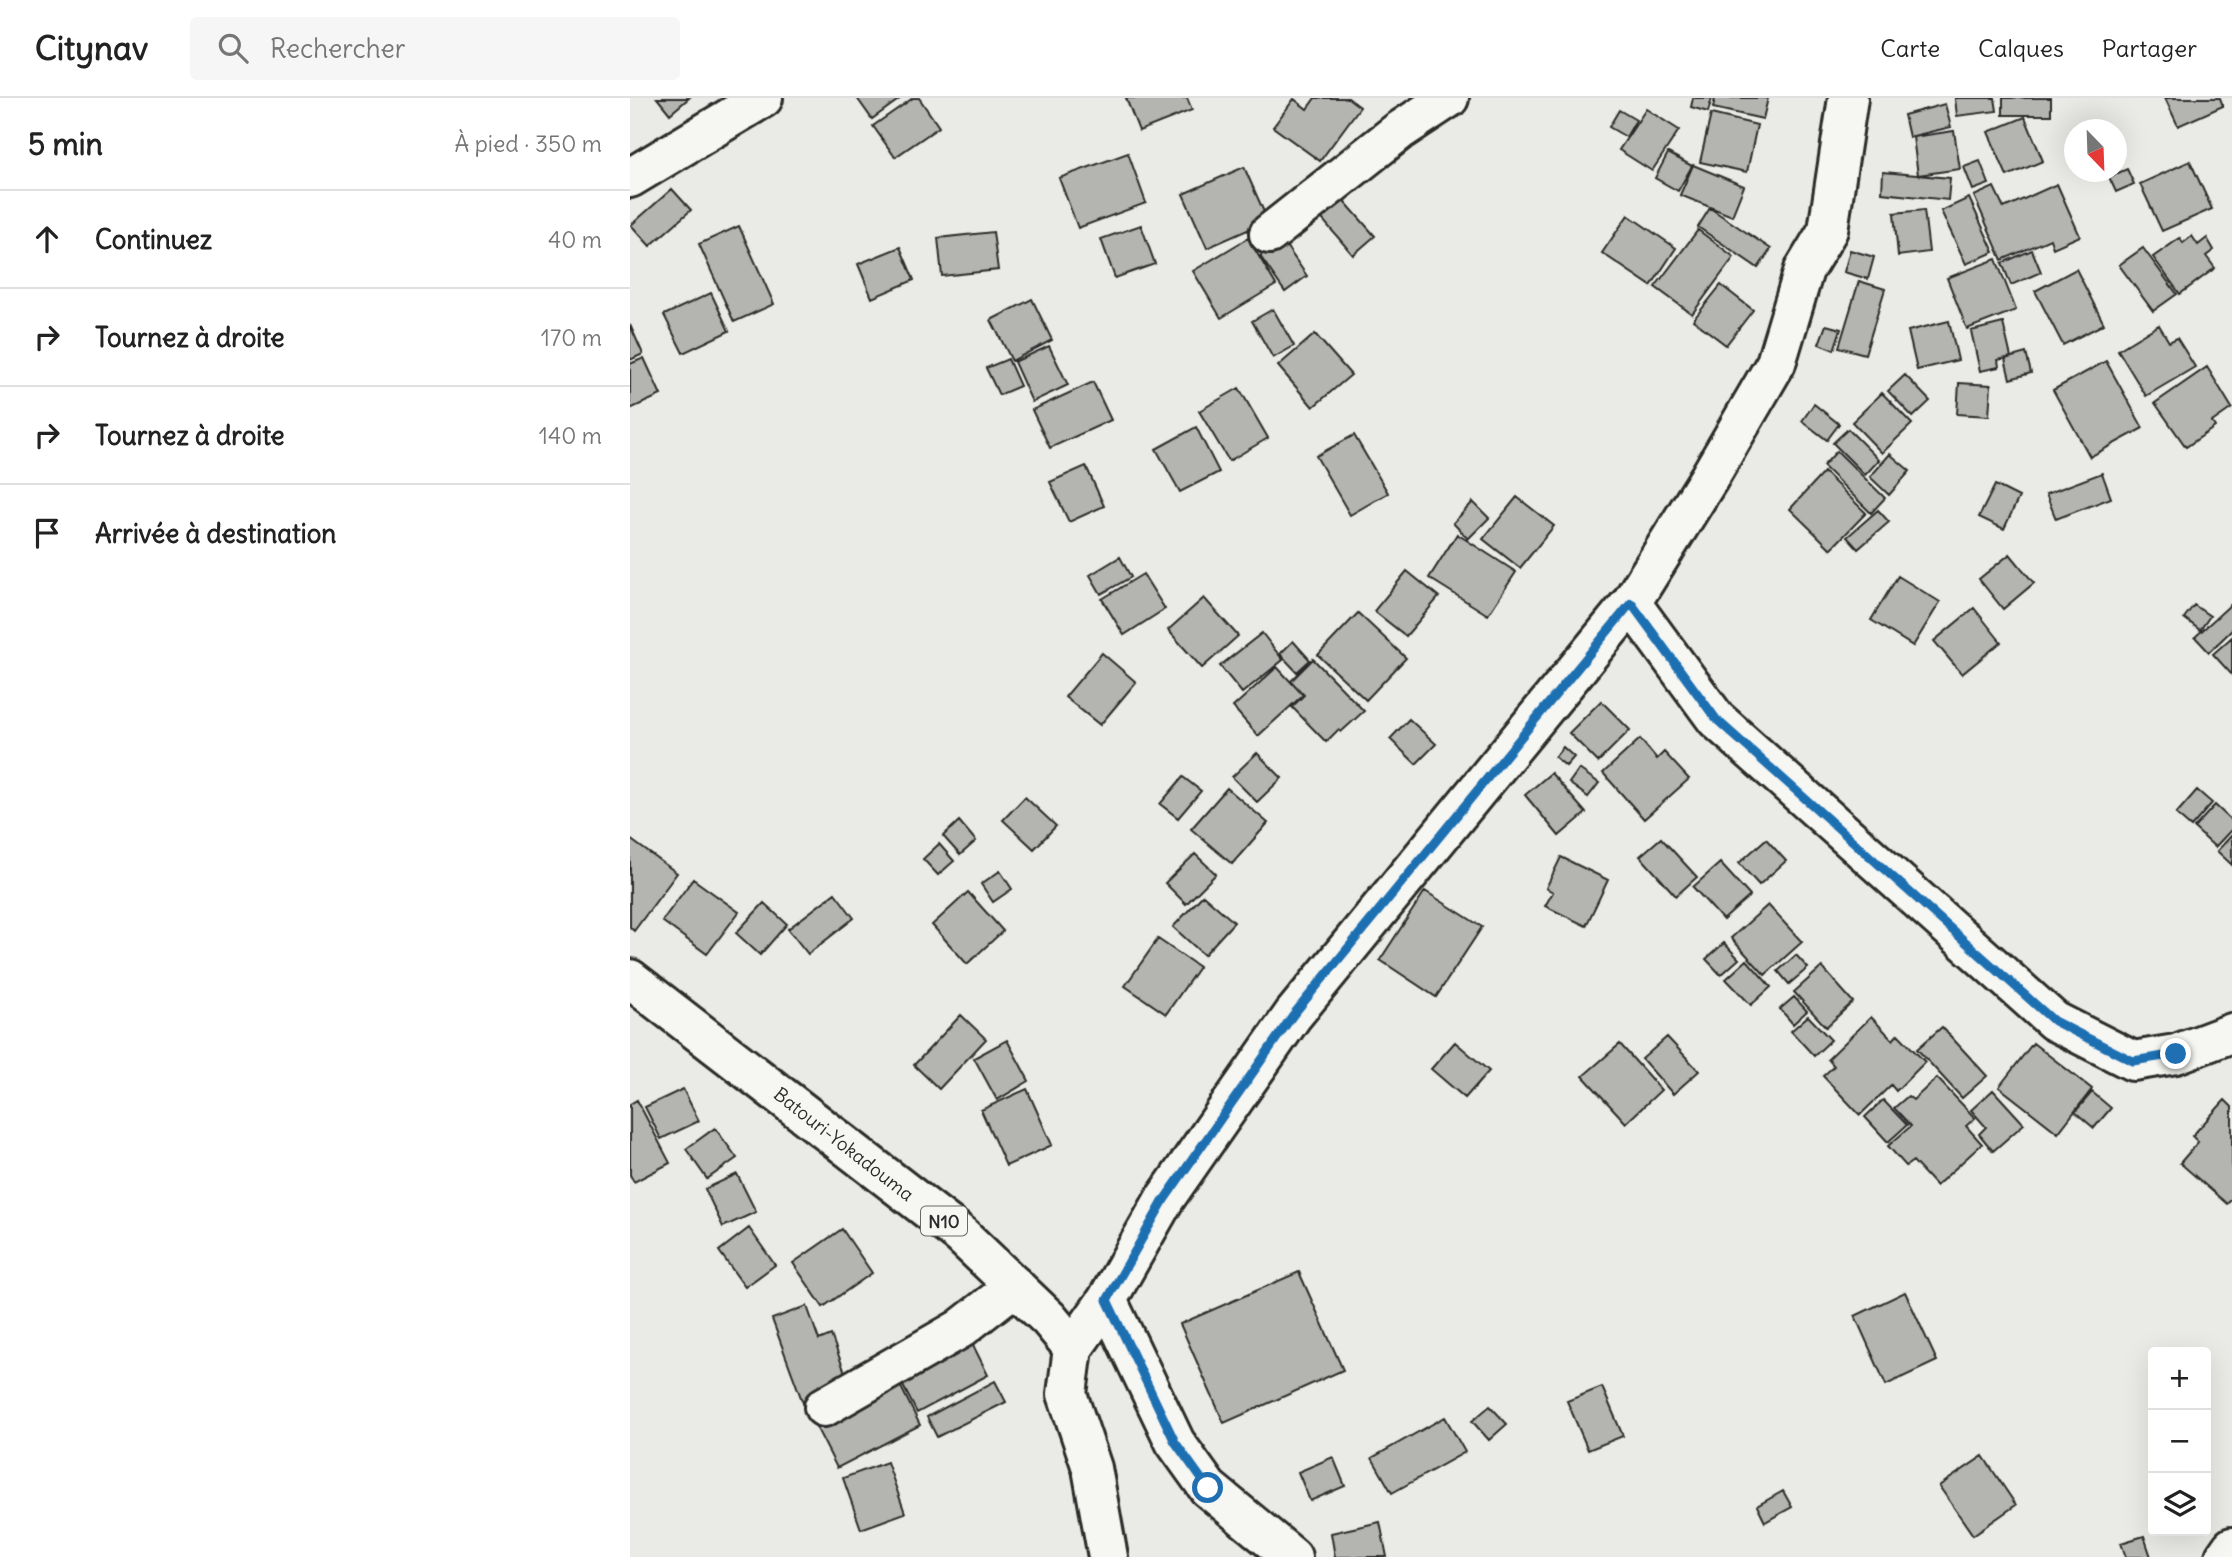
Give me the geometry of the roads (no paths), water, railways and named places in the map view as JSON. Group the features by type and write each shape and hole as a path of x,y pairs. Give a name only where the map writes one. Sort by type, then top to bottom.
{"main road":[{"path":"630,178 763,98"},
{"path":"1269,234 1399,131 1449,98"},
{"path":"1108,1557 1092,1468 1067,1394 1073,1348 1107,1300 1164,1200 1293,1015 1631,603 1709,478 1776,363 1804,270 1828,230 1848,98"},
{"path":"1631,603 1716,719 2054,1021 2133,1061 2176,1054 2232,1033"},
{"name":"Batouri-Yokadouma","path":"630,978 961,1235 1049,1320 1073,1348"},
{"path":"824,1407 960,1329 1015,1286"},
{"path":"1107,1300 1175,1442 1208,1488 1292,1557"},
{"path":"2225,1557 2232,1547"}]}
